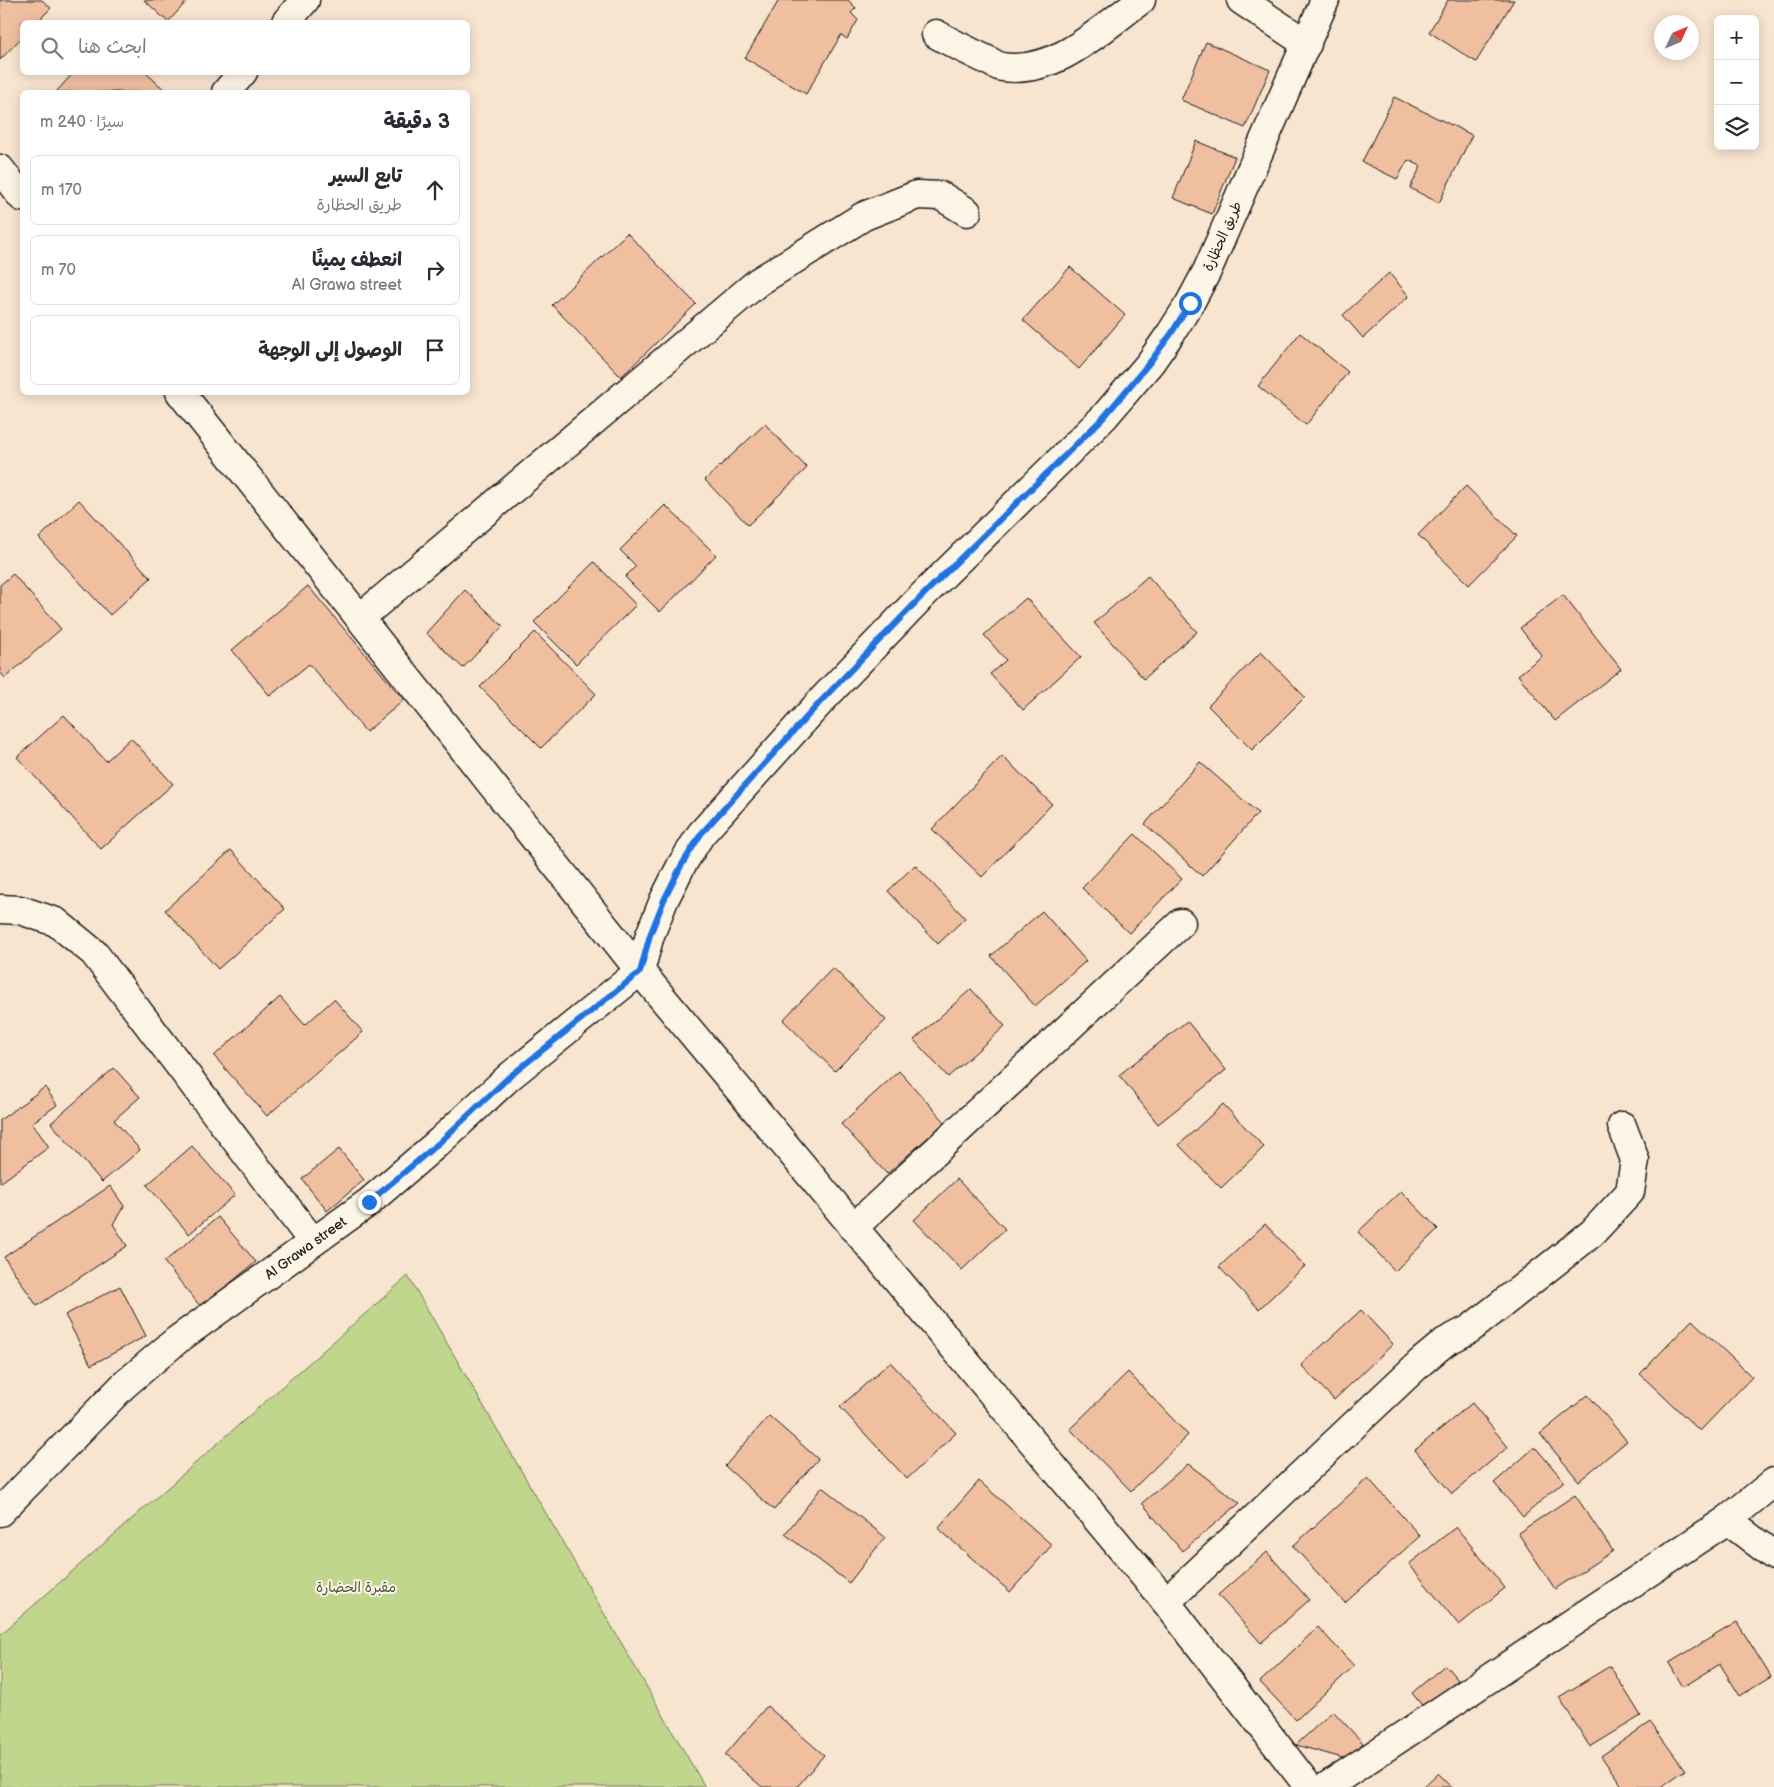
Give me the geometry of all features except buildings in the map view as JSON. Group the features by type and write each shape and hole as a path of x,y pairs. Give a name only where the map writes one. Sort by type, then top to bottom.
{"street":[{"path":"288,20 305,0"},
{"path":"936,34 1001,66 1028,67 1063,55 1141,0"},
{"path":"1241,0 1307,44"},
{"name":"طريق الحظارة","path":"640,972 650,935 664,900 681,866 701,834 822,700 921,597 1104,417 1134,383 1171,334 1207,271 1325,0"},
{"path":"228,90 240,75"},
{"path":"0,169 20,194"},
{"path":"360,618 758,282 864,216 917,195 941,196 968,212"},
{"path":"182,395 640,972 1166,1602 1309,1787"},
{"path":"0,909 20,910 56,922 94,953 313,1242"},
{"path":"853,1228 1181,923"},
{"name":"Al Grawa street","path":"0,1512 124,1385 177,1340 369,1202 440,1142 509,1077 640,972"},
{"path":"1166,1602 1421,1362 1445,1342 1470,1329 1592,1233 1630,1192 1635,1160 1622,1126"},
{"path":"1326,1787 1727,1520 1774,1482"},
{"path":"1727,1520 1774,1556"}],"green space":[{"name":"مقبرة الحضارة","path":"408,1276 705,1787 0,1787 0,1635"}],"route":[{"path":"369,1202 440,1142 509,1077 640,972 650,935 664,900 681,866 701,834 822,700 921,597 1104,417 1150,362 1171,334 1190,303"}]}
